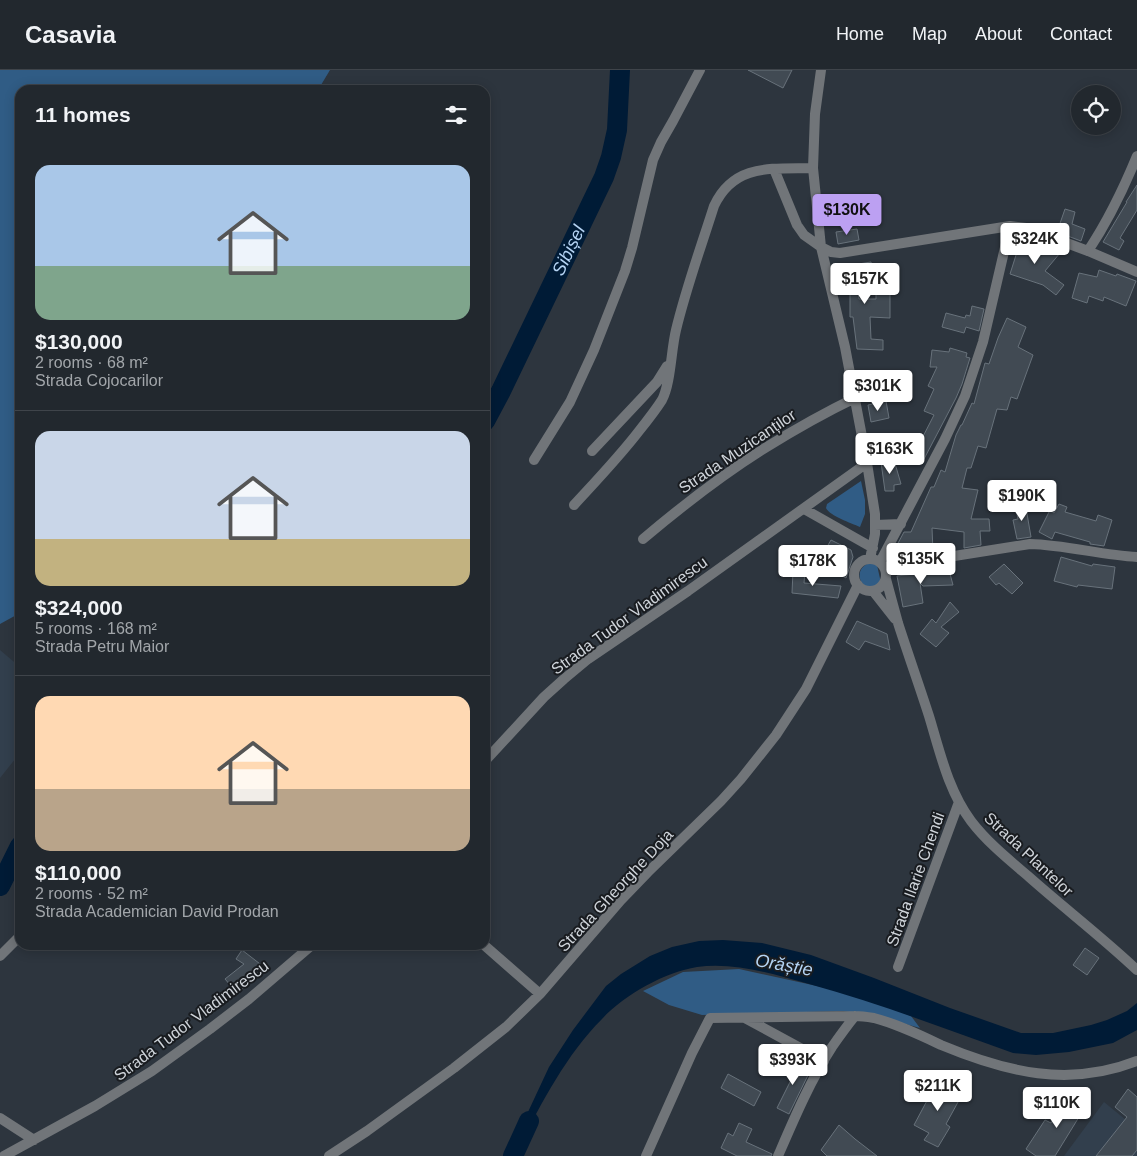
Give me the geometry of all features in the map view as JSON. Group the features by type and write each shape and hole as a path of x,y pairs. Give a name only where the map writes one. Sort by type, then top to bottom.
{"street":[{"path":"534,460 570,402 594,350 632,248 653,160 660,142 700,70"},
{"path":"804,509 871,554 882,565 887,575 881,587 873,591 862,589 858,586 854,576 860,562 871,554 875,514 845,347 821,247 813,168 815,114 821,70"},
{"path":"1088,251 1103,228 1137,156"},
{"path":"574,505 633,439 662,399 684,300 719,195 735,179 756,171 813,168"},
{"path":"774,169 797,225 804,235 831,252 840,254 1010,226 1026,228 1137,272"},
{"path":"882,565 965,396 983,342 1010,226"},
{"path":"592,452 657,382 670,360"},
{"name":"Strada Muzicanților","path":"642,539 683,506 750,458 816,418 855,398"},
{"name":"Strada Tudor Vladimirescu","path":"490,756 544,697 588,659 688,592 867,463"},
{"path":"875,525 901,524"},
{"path":"882,565 1030,544 1048,544 1098,554 1137,558"},
{"name":"Strada Plantelor","path":"886,579 941,758 959,802 972,821 1011,862 1137,970"},
{"name":"Strada Gheorghe Doja","path":"329,1156 454,1068 506,1027 540,994 621,900 721,801 759,758 806,689 858,586"},
{"name":"Strada Plantelor","path":"873,591 898,622"},
{"name":"Strada Ilarie Chendi","path":"898,967 959,802"},
{"path":"0,956 15,941"},
{"name":"Strada Tudor Vladimirescu","path":"4,1156 95,1106 152,1071 233,1011 305,950"},
{"path":"490,950 540,994"},
{"path":"778,1156 798,1110 832,1047 855,1016"},
{"path":"646,1156 673,1094 710,1018 855,1016 874,1018 898,1026 951,1049 1007,1068 1061,1076 1106,1071 1137,1061"},
{"path":"744,1017 824,1062"},
{"path":"0,1118 34,1140"}],"shaded area":[{"path":"0,70 330,70 321,85 15,85 15,616 0,624"},
{"path":"861,481 865,500 865,514 860,527 836,516 826,508 827,504"},
{"path":"870,563 877,565 881,583 874,586 863,584 860,580 861,570"},
{"path":"0,650 15,663 15,759 0,778"},
{"path":"739,969 863,996 911,1016 920,1028 880,1017 843,1011 702,1015 669,1005 643,991 683,972"},
{"path":"1104,1102 1137,1129 1137,1156 1064,1156"}],"water":[{"path":"723,940 762,943 811,955 1021,1033 1053,1033 1091,1025 1127,1011 1137,1003 1137,1030 1113,1043 1069,1052 1036,1055 1013,1053 835,991 782,976 725,966 697,967 659,979 633,993 611,1010 589,1033 566,1063 519,1146 515,1144 549,1067 573,1030 606,986 650,956 672,947 699,941"}],"building":[{"path":"748,70 792,70 783,88"},
{"path":"1137,185 1137,210 1120,238 1124,241 1119,250 1103,242"},
{"path":"1065,209 1075,212 1072,224 1085,229 1081,241 1057,232"},
{"path":"857,229 859,240 838,244 836,232"},
{"path":"1018,237 1034,241 1033,245 1046,253 1052,248 1060,253 1045,271 1064,285 1056,295 1043,285 1010,274 1017,252 1015,251"},
{"path":"871,262 874,280 857,282 859,299 876,299 876,293 890,294 890,318 870,317 871,339 883,340 883,350 857,349 853,317 850,317 850,287 845,288 844,284 842,284 840,267"},
{"path":"1099,270 1136,281 1126,306 1104,297 1103,301 1089,296 1087,303 1072,298 1079,273 1097,277"},
{"path":"972,306 984,309 979,331 966,327 964,333 942,327 946,313 965,318 966,315 970,316"},
{"path":"1007,318 1026,327 1018,347 1033,355 1017,399 1011,397 1007,410 997,409 986,448 978,446 971,468 967,468 962,488 978,490 971,519 989,519 990,531 980,531 981,545 964,548 964,532 932,528 933,552 896,553 896,547 904,532 911,532 931,487 934,487 941,470 945,472 956,435 972,403 974,404 985,363 989,364"},
{"path":"950,348 967,353 966,357 970,358 956,398 924,459 914,454 934,415 924,411 934,389 928,386 937,367 930,367 932,350 949,352"},
{"path":"886,401 889,418 871,422 868,405"},
{"path":"894,460 901,484 894,485 894,491 885,491 881,462"},
{"path":"1025,502 1031,537 1017,539 1013,520 1018,519 1015,504"},
{"path":"1059,504 1067,507 1065,512 1096,521 1098,515 1112,520 1104,546 1090,544 1090,542 1055,532 1052,539 1039,532 1050,510 1054,513"},
{"path":"831,540 851,550 853,557 846,578 827,567 832,556 824,552"},
{"path":"1061,557 1092,566 1093,564 1115,567 1112,589 1078,585 1077,587 1054,581"},
{"path":"1004,564 1023,583 1012,594 999,583 996,585 989,577"},
{"path":"949,570 953,585 923,586 920,583 923,603 903,607 897,576"},
{"path":"793,571 805,571 804,583 841,586 838,598 792,593"},
{"path":"950,602 959,612 941,627 949,633 936,647 920,634 932,619 936,623"},
{"path":"857,621 887,634 890,650 865,641 859,650 846,642"},
{"path":"1085,948 1099,958 1087,975 1073,965"},
{"path":"242,950 264,967 255,979 237,993 225,979 244,964 236,959"},
{"path":"789,1060 810,1071 789,1114 777,1108 792,1078 783,1073"},
{"path":"728,1074 761,1092 754,1106 721,1088"},
{"path":"938,1080 963,1093 946,1124 950,1127 938,1147 924,1140 929,1133 914,1125"},
{"path":"1128,1089 1137,1097 1137,1150 1132,1156 1096,1156 1127,1117 1115,1107"},
{"path":"1070,1093 1087,1104 1055,1156 1036,1156 1026,1149 1045,1120 1051,1123"},
{"path":"739,1123 752,1129 746,1142 772,1154 771,1156 737,1156 721,1148 728,1133 733,1136"},
{"path":"839,1125 877,1156 827,1156 821,1150"}],"waterway":[{"name":"Sibișel","path":"490,412 604,177 617,130 620,70"},
{"name":"Sibișel","path":"0,886 15,856"},
{"name":"Orăștie","path":"513,1156 529,1121"}]}
